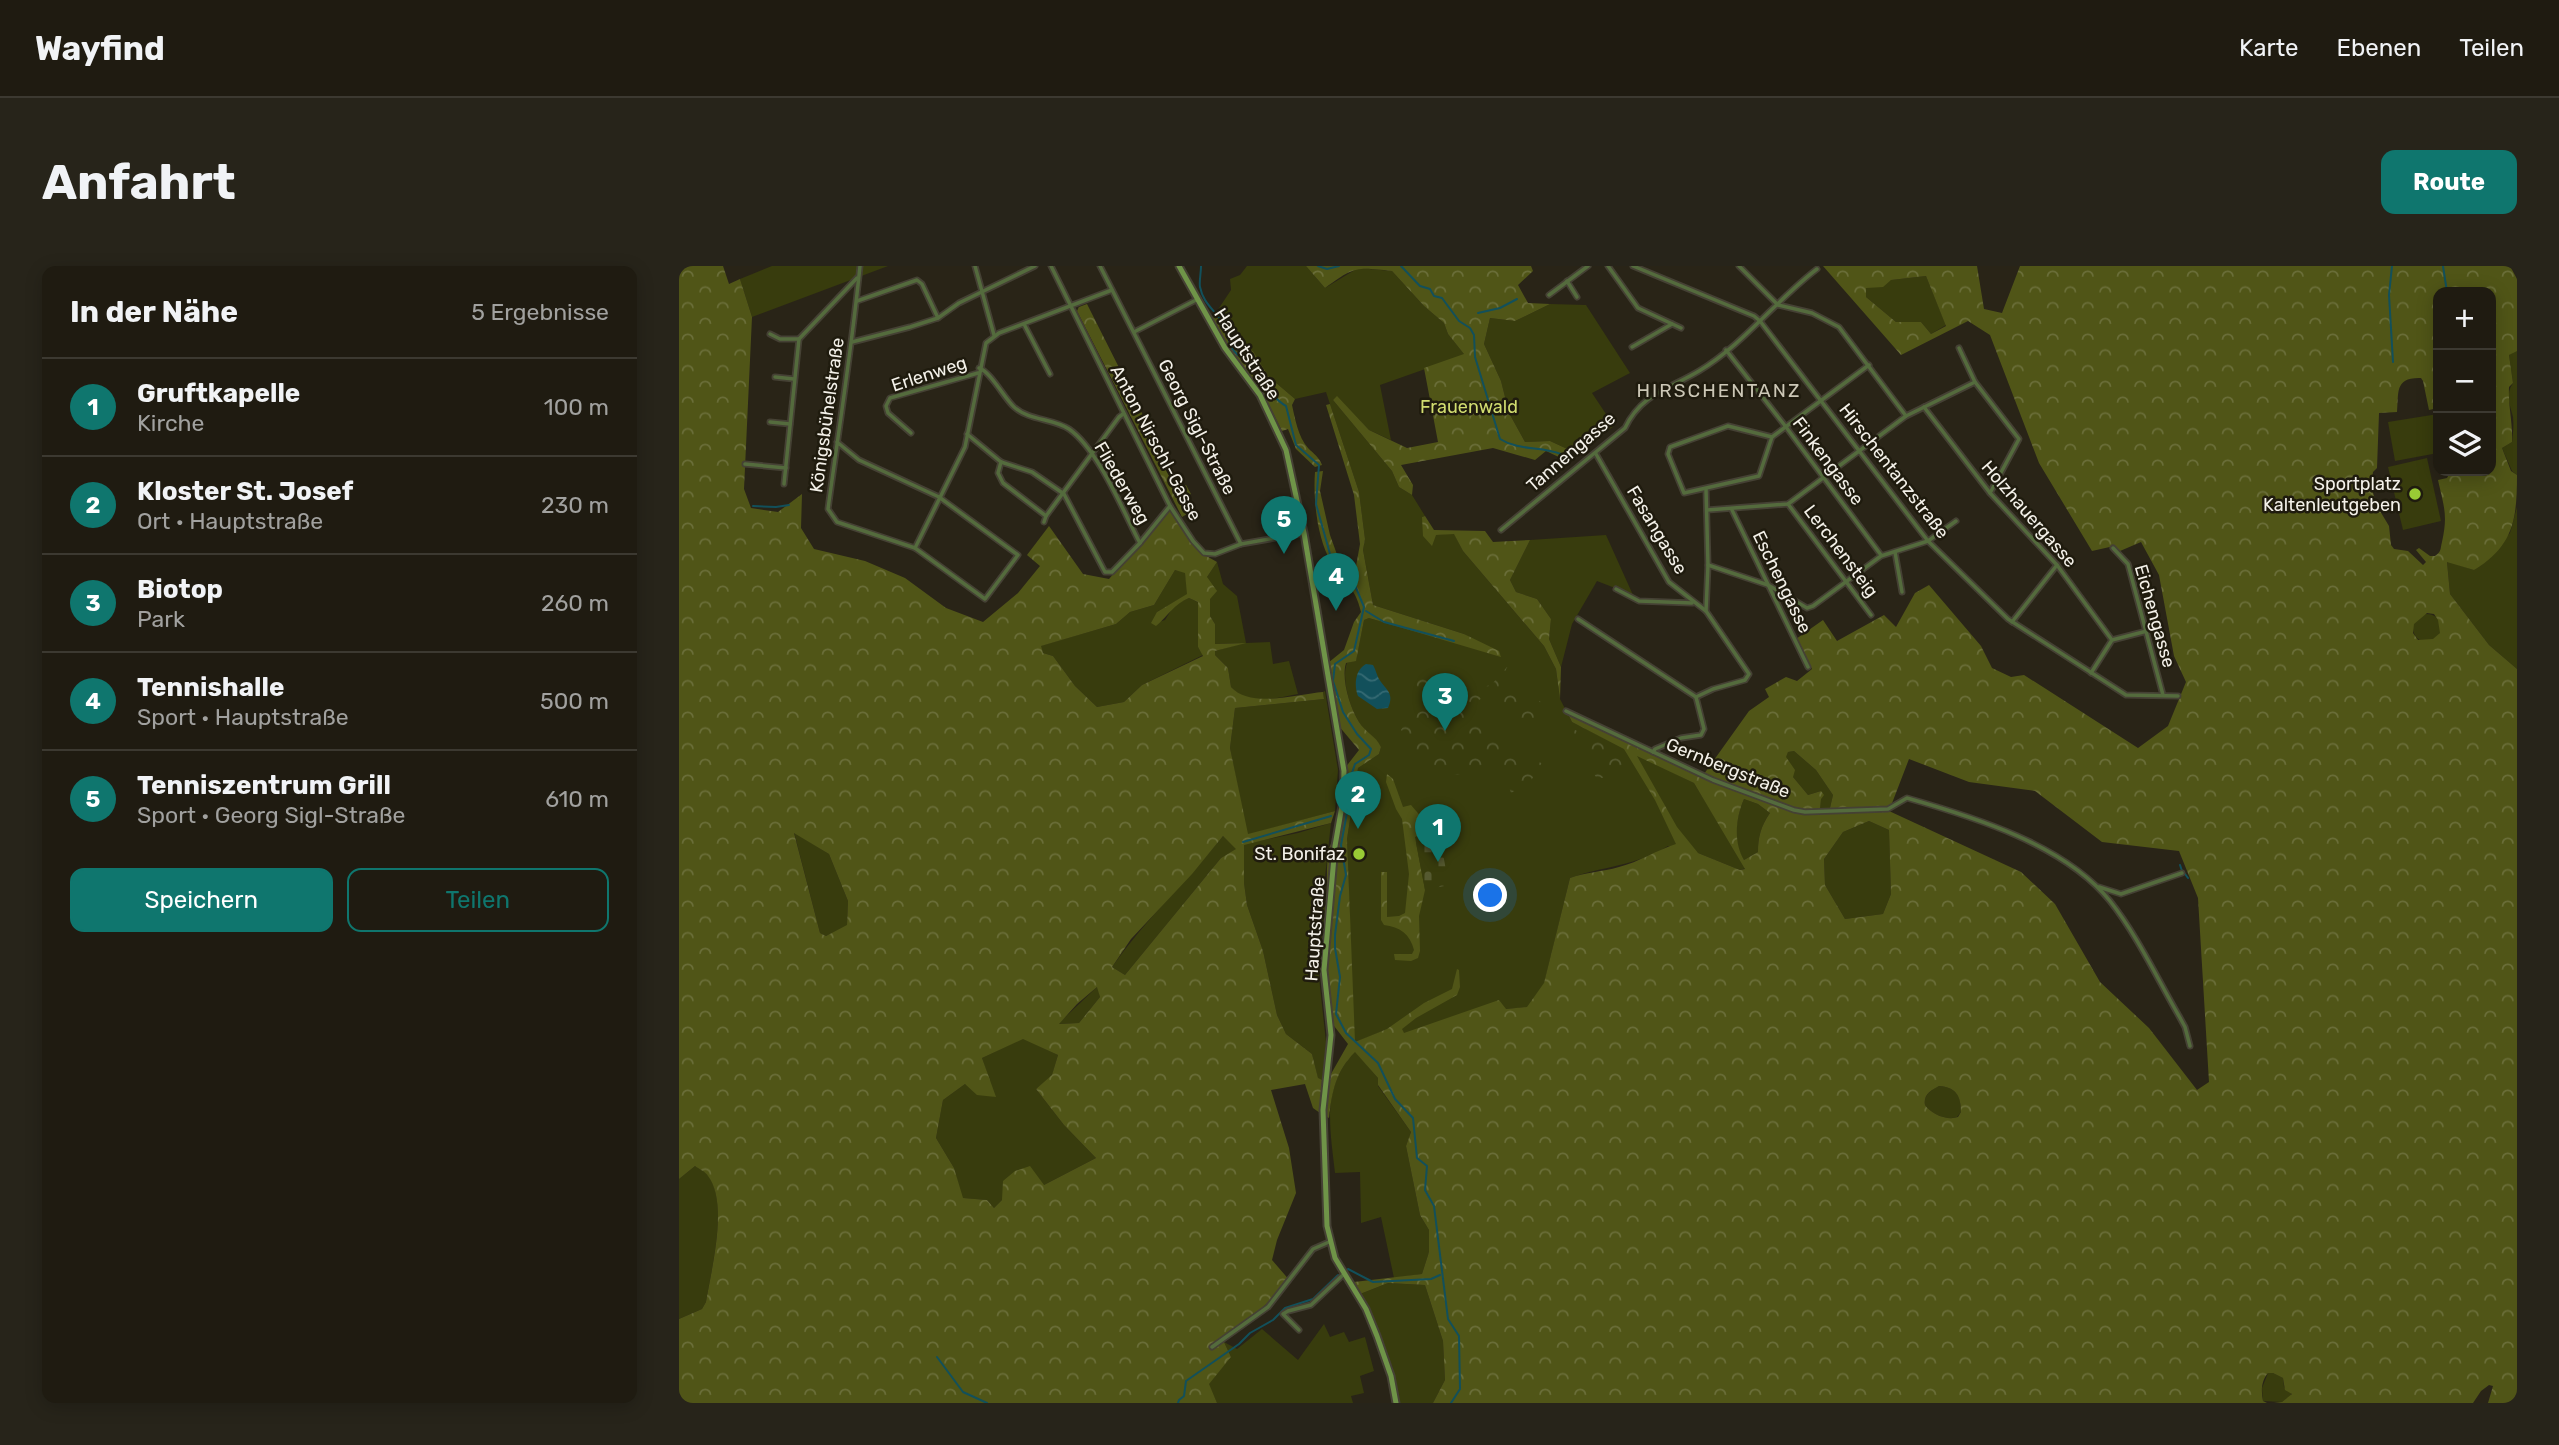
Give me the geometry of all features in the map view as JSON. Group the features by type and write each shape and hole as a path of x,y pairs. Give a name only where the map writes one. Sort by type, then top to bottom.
{"main road":[{"name":"Hauptstraße","path":"1179,266 1196,300 1225,348 1259,394 1279,433 1290,464 1304,533 1344,771 1324,970 1331,1035 1323,1111 1329,1242 1374,1327 1391,1376 1396,1403"}],"street":[{"name":"Königsbühelstraße","path":"860,266 828,509 837,522 915,548 985,599 1018,555 939,496"},
{"path":"975,266 994,335"},
{"path":"852,342 937,318 959,303 1035,266"},
{"name":"Anton Nirschl-Gasse","path":"1051,266 1170,506 1193,541 1204,553 1215,554 1241,544"},
{"name":"Georg Sigl-Straße","path":"1100,266 1241,544"},
{"path":"1549,295 1588,266"},
{"path":"1608,266 1638,308 1681,328"},
{"name":"Hirschentanzstraße","path":"1633,266 1754,316 1760,321 1928,541 2012,622 2126,695 2178,696"},
{"path":"1739,266 1778,305 1812,313 1836,324 1851,340 1906,416"},
{"name":"Tannengasse","path":"1501,530 1625,428 1630,416 1642,402 1702,369 1817,269"},
{"path":"785,485 799,339 859,277"},
{"path":"857,301 917,279 922,284 937,318"},
{"path":"1567,281 1577,297"},
{"path":"915,548 965,447 983,347 994,335 1112,290"},
{"path":"1133,332 1196,300"},
{"path":"1024,324 1050,374"},
{"path":"1632,347 1672,324"},
{"path":"769,334 780,338 799,339"},
{"path":"1959,348 1975,382 2019,439 1990,493"},
{"name":"Finkengasse","path":"1725,350 1786,427 1881,556"},
{"path":"1772,437 1728,426 1670,447 1668,454 1684,493 1759,476 1772,437 1869,365"},
{"name":"Erlenweg","path":"911,433 888,413 886,406 890,398 979,370"},
{"name":"Fliederweg","path":"979,370 987,372 1016,409 1061,425 1075,435 1092,454 1140,543"},
{"path":"775,377 794,379"},
{"path":"1707,510 1788,504 1906,416 1975,382"},
{"name":"Holzhauergasse","path":"1924,407 1990,493 2057,565 2112,640"},
{"path":"1044,522 1118,416 1123,414"},
{"path":"770,422 790,424"},
{"path":"967,434 1001,461 1032,472 1064,494 1105,572 1112,572 1170,506"},
{"path":"837,442 859,460 939,496"},
{"name":"Fasangasse","path":"1596,454 1669,582 1706,611"},
{"path":"1001,461 999,473 1003,483 1046,516"},
{"path":"745,464 786,468"},
{"path":"1696,697 1745,680 1749,674 1706,611 1706,489"},
{"name":"Lerchensteig","path":"1788,504 1871,615"},
{"name":"Eschengasse","path":"1732,510 1808,667"},
{"path":"1708,565 1768,585 1807,608 1881,556 1928,541 1956,521"},
{"path":"1241,544 1304,533"},
{"name":"Eichengasse","path":"2113,548 2128,564 2163,695"},
{"path":"1895,552 1902,592"},
{"path":"2012,622 2057,565"},
{"path":"1616,589 1639,601 1694,603"},
{"path":"1578,619 1696,697 1703,734 1676,740 1653,752"},
{"path":"2091,673 2112,640 2147,631"},
{"name":"Gernbergstraße","path":"1566,711 1713,780 1800,811 1886,810 1893,808 1902,799 1909,798 2009,831 2069,864 2097,886 2109,900 2179,1016 2190,1046"},
{"path":"2109,900 2118,894 2182,873"},
{"path":"2097,886 2118,894"},
{"path":"1212,1348 1268,1307 1313,1249 1329,1242"},
{"path":"1300,1330 1283,1314 1311,1305 1344,1274"}],"green space":[{"path":"679,266 723,266 729,284 740,279 752,317 744,489 751,508 778,512 802,494 801,528 814,549 865,561 905,578 946,608 983,622 1018,593 1040,566 1027,555 1049,526 1083,574 1109,579 1170,510 1201,553 1217,562 1207,577 1217,591 1210,599 1210,616 1215,624 1215,644 1246,643 1215,651 1215,655 1228,668 1231,687 1240,694 1262,699 1323,692 1324,699 1235,708 1230,748 1248,834 1335,811 1331,823 1244,845 1247,905 1263,951 1277,1015 1286,1034 1312,1054 1318,1078 1322,1080 1320,1113 1313,1108 1305,1084 1271,1090 1289,1148 1296,1193 1272,1260 1291,1282 1224,1342 1231,1357 1209,1384 1217,1403 679,1403 679,1319 702,1309 706,1302 718,1220 714,1188 707,1175 695,1166 679,1179","holes":["1175,570 1185,573 1187,594 1157,612 1151,623 1156,626 1175,607 1189,598 1198,602 1198,647 1203,656 1142,685 1124,702 1097,707 1075,686 1053,656 1043,653 1041,646 1116,624 1130,612 1154,605","794,833 829,854 848,901 847,925 826,936 820,933","1223,836 1236,849 1221,858 1125,975 1112,967 1131,939 1192,874","1097,987 1100,997 1079,1023 1059,1024 1077,1004","1023,1039 1058,1055 1052,1075 1036,1089 1064,1125 1096,1158 1044,1185 1030,1166 1015,1171 1003,1181 1002,1200 994,1208 987,1200 963,1198 954,1168 936,1138 943,1100 965,1084 977,1095 996,1097 982,1058"]},
{"path":"772,266 888,266 752,317 740,279"},
{"path":"1247,266 1306,266 1325,288 1358,268 1392,271 1424,306 1444,323 1448,334 1465,355 1380,385 1391,440 1369,430 1337,397 1333,400 1392,471 1399,487 1412,495 1425,516 1422,517 1436,535 1454,533 1463,551 1544,646 1556,669 1560,699 1572,722 1694,783 1746,868 1740,870 1698,853 1668,846 1632,862 1570,878 1544,984 1528,1007 1506,1009 1395,1040 1385,1030 1354,1043 1347,839 1358,768 1379,754 1381,747 1361,725 1352,709 1346,685 1347,663 1356,660 1364,620 1369,618 1501,656 1464,634 1373,605 1363,550 1365,539 1359,492 1326,392 1295,399 1269,377 1253,351 1234,344 1217,311 1231,290 1230,279 1240,275"},
{"name":"Frauenwald","path":"1306,266 1531,266 1533,271 1518,285 1528,303 1550,304 1515,321 1490,318 1484,344 1501,381 1509,413 1525,442 1550,441 1576,453 1565,460 1546,451 1535,460 1493,448 1401,465 1413,485 1412,495 1399,487 1392,471 1333,400 1337,396 1369,430 1407,448 1438,442 1424,368 1464,354 1448,334 1444,323 1424,306 1392,271 1356,270 1325,288"},
{"path":"1823,266 1977,266 1984,309 2002,313 2020,266 2510,266 2517,279 2517,351 2509,355 2513,383 2509,387 2512,442 2502,448 2511,471 2517,475 2514,518 2511,530 2498,551 2474,570 2447,562 2450,594 2489,645 2517,669 2517,1403 2488,1403 2493,1386 2489,1385 2473,1403 2274,1403 2282,1402 2292,1394 2285,1390 2283,1378 2268,1373 2262,1390 2263,1401 2267,1403 1433,1403 1445,1380 1443,1341 1425,1285 1388,1283 1360,1294 1354,1282 1422,1274 1429,1252 1429,1230 1420,1215 1406,1146 1411,1132 1378,1085 1378,1078 1355,1052 1343,1067 1336,1082 1329,1118 1324,1115 1327,1081 1348,1044 1331,1022 1326,963 1328,850 1338,830 1345,768 1359,750 1338,725 1323,667 1344,650 1354,622 1361,612 1352,590 1335,569 1326,552 1317,518 1315,472 1323,471 1320,491 1330,535 1340,563 1355,572 1360,544 1354,495 1326,405 1330,404 1359,492 1365,539 1363,550 1373,605 1464,634 1499,651 1501,657 1369,618 1364,620 1356,661 1346,663 1347,693 1352,709 1361,725 1381,747 1379,754 1358,768 1347,839 1355,1042 1387,1029 1424,1003 1452,989 1457,969 1460,987 1457,995 1416,1018 1402,1029 1404,1033 1499,1000 1506,1009 1527,1007 1544,983 1570,878 1626,865 1676,844 1655,800 1624,749 1572,722 1568,714 1704,774 1749,711 1769,697 1765,689 1786,677 1797,681 1812,669 1796,639 1823,620 1837,641 1884,615 1896,627 1915,593 1929,585 1981,646 1992,668 2011,677 2024,675 2138,748 2168,726 2186,682 2174,656 2159,575 2141,542 2120,551 2114,546 2092,551 2039,463 1990,335 1968,321 1901,355","holes":["1926,276 1946,326 1931,334 1921,322 1896,322 1866,297 1866,288 1883,287 1891,280","2427,613 2434,614 2440,633 2433,639 2418,640 2413,633 2414,624","1794,751 1816,770 1833,795 1830,808 1820,809 1824,795 1821,791 1808,795 1793,777 1795,770 1786,757 1788,752","1637,756 1694,783 1745,869 1740,870 1698,853 1677,827","1909,759 1969,782 2035,791 2102,842 2179,851 2198,898 2209,1082 2197,1090 2149,1028 2100,982 2055,904 2021,872 1889,811","1744,799 1758,804 1770,813 1764,822 1758,852 1744,860 1737,838 1739,814","1869,821 1889,830 1891,894 1883,914 1845,919 1825,885 1824,859 1843,832","1939,1086 1956,1093 1961,1112 1958,1117 1935,1114 1925,1105 1926,1096"]},
{"path":"1926,276 1946,325 1931,334 1921,322 1896,322 1866,297 1866,288 1891,280"},
{"path":"1087,304 1164,457 1160,459 1176,489 1186,485 1191,494 1185,497 1192,511 1182,517 1077,311 1079,307"},
{"path":"1550,304 1586,305 1630,373 1592,393 1614,426 1576,453 1550,441 1525,442 1509,413 1501,381 1484,344 1490,318 1515,321"},
{"path":"1217,311 1234,344 1253,351 1269,377 1295,399 1292,405 1299,433 1322,465 1315,467 1296,449 1288,429 1282,431 1263,393 1227,347 1210,318"},
{"path":"2516,350 2517,475 2512,471 2502,448 2512,442 2513,420 2509,395 2513,383 2509,355"},
{"path":"2433,415 2433,454 2395,461 2388,422"},
{"name":"Sportplatz Kaltenleutgeben","path":"2427,458 2441,521 2403,530 2388,467"},
{"path":"2517,507 2517,669 2489,645 2450,594 2447,561 2474,570 2510,533"},
{"path":"1425,516 1434,530 1485,531 1493,542 1530,540 1510,580 1516,592 1537,599 1551,619 1549,639 1561,667 1560,699 1556,669 1544,646 1463,551 1454,534 1436,535 1432,546 1423,536 1422,517"},
{"path":"1606,535 1633,595 1597,581 1572,624 1561,667 1549,639 1551,619 1537,599 1516,592 1510,580 1530,540"},
{"path":"1217,562 1223,584 1237,596 1246,643 1270,642 1273,664 1289,661 1298,694 1263,700 1246,697 1231,687 1228,668 1215,655 1215,651 1243,643 1215,644 1215,624 1210,616 1207,577"},
{"path":"1175,570 1185,572 1188,594 1157,612 1159,622 1165,620 1175,604 1189,598 1198,602 1198,647 1203,655 1142,685 1124,702 1097,707 1075,686 1053,656 1043,653 1040,646 1116,624 1130,612 1154,605"},
{"path":"2427,614 2437,618 2441,628 2437,638 2427,642 2417,638 2413,628 2417,618"},
{"path":"1507,667 1521,687 1542,703 1539,709 1556,726 1565,722 1583,734 1608,743 1624,755 1631,767 1602,778 1596,777 1569,734 1549,726 1534,726 1520,720 1487,695 1479,700 1477,707 1490,736 1543,764 1529,783 1511,793 1505,775 1496,772 1449,775 1431,769 1401,730 1411,712 1421,708 1423,698 1416,684 1419,675 1432,685 1438,678 1472,692 1492,684"},
{"path":"1325,691 1338,770 1335,811 1247,835 1230,748 1235,708 1324,699"},
{"path":"1794,751 1816,770 1833,795 1830,808 1820,809 1821,791 1808,795 1793,777 1785,758 1788,752"},
{"path":"1387,774 1393,779 1403,807 1411,805 1428,831 1415,837 1425,890 1419,916 1420,951 1418,958 1411,961 1395,960 1394,954 1412,954 1412,944 1403,932 1384,925 1381,920 1381,872 1387,872 1387,917 1405,913 1409,874 1402,819 1386,782"},
{"path":"1744,799 1758,804 1770,813 1764,822 1758,852 1744,860 1738,846 1737,830"},
{"path":"1869,821 1889,830 1891,894 1883,914 1845,919 1825,885 1824,859 1843,832"},
{"path":"1331,823 1318,968 1326,1042 1322,1080 1318,1079 1312,1054 1286,1034 1277,1015 1263,951 1247,905 1244,844"},
{"path":"794,832 829,854 848,901 847,926 826,936 820,933"},
{"path":"1223,836 1237,849 1221,858 1125,975 1112,967 1138,933"},
{"path":"1440,839 1449,885 1425,890 1416,843"},
{"path":"1098,986 1100,997 1079,1023 1058,1024"},
{"path":"1023,1038 1058,1055 1052,1076 1036,1089 1064,1125 1096,1158 1044,1185 1002,1200 994,1208 987,1200 962,1198 954,1168 936,1138 943,1100 965,1084 995,1097 982,1058"},
{"path":"1355,1051 1378,1078 1378,1086 1411,1132 1406,1146 1420,1215 1429,1230 1429,1252 1422,1274 1394,1278 1381,1217 1361,1223 1360,1172 1335,1173 1330,1124 1332,1094 1344,1065"},
{"path":"1939,1086 1950,1088 1959,1097 1961,1112 1957,1117 1939,1116 1925,1105 1926,1096"},
{"path":"695,1166 707,1174 714,1187 717,1237 706,1302 702,1309 679,1319 679,1179"},
{"path":"1388,1283 1425,1285 1443,1341 1445,1380 1433,1403 1398,1403 1393,1368 1360,1294"},
{"path":"1324,1324 1330,1337 1344,1332 1349,1342 1365,1337 1374,1371 1360,1376 1364,1393 1351,1396 1353,1403 1217,1403 1208,1384 1231,1357 1224,1342 1237,1349 1262,1329 1298,1360"},
{"path":"2268,1373 2283,1378 2284,1387 2291,1396 2282,1402 2263,1401 2262,1388"}],"water":[{"path":"1366,664 1373,665 1389,694 1388,708 1377,709 1358,696 1356,678"}],"waterway":[{"path":"1201,266 1201,292 1224,325 1233,350 1251,361 1263,384 1286,406 1296,445 1319,465 1316,504 1330,554 1334,564 1354,583 1364,607 1354,651 1335,664 1333,681 1343,712 1357,734 1371,749 1369,755 1355,764 1351,776 1341,845 1346,875 1340,896 1335,935 1340,977 1336,1014 1346,1033 1378,1063 1395,1099 1413,1118 1417,1158 1427,1166 1425,1190 1434,1206 1448,1319 1459,1336 1460,1389 1451,1403"},
{"path":"1318,266 1327,269 1339,266"},
{"path":"1401,266 1420,286 1430,289 1434,296 1442,298 1459,321 1470,328 1474,335 1475,357 1500,439 1515,445 1561,454"},
{"path":"2392,266 2389,295 2393,362"},
{"path":"2443,266 2446,287"},
{"path":"1478,313 1500,308 1517,299"},
{"path":"753,506 789,505"},
{"path":"1366,611 1384,622 1454,641"},
{"path":"1243,842 1331,816"},
{"path":"2180,865 2182,871"},
{"path":"2185,874 2188,878"},
{"path":"1348,1269 1373,1282 1431,1279 1440,1275"},
{"path":"1178,1403 1184,1396 1186,1381 1239,1344 1250,1333 1273,1320 1285,1308 1313,1299 1338,1275"},
{"path":"937,1357 963,1392 987,1403"}],"place":[{"name":"Sportplatz Kaltenleutgeben","path":"2415,494"},
{"name":"Tenniszentrum Grill","path":"1284,554"},
{"name":"Tennishalle","path":"1336,611"},
{"name":"Biotop","path":"1445,731"},
{"name":"Kloster St. Josef","path":"1358,829"},
{"name":"St. Bonifaz","path":"1359,854"},
{"name":"Gruftkapelle","path":"1438,862"}],"district":[{"name":"HIRSCHENTANZ","path":"1719,390"}]}
